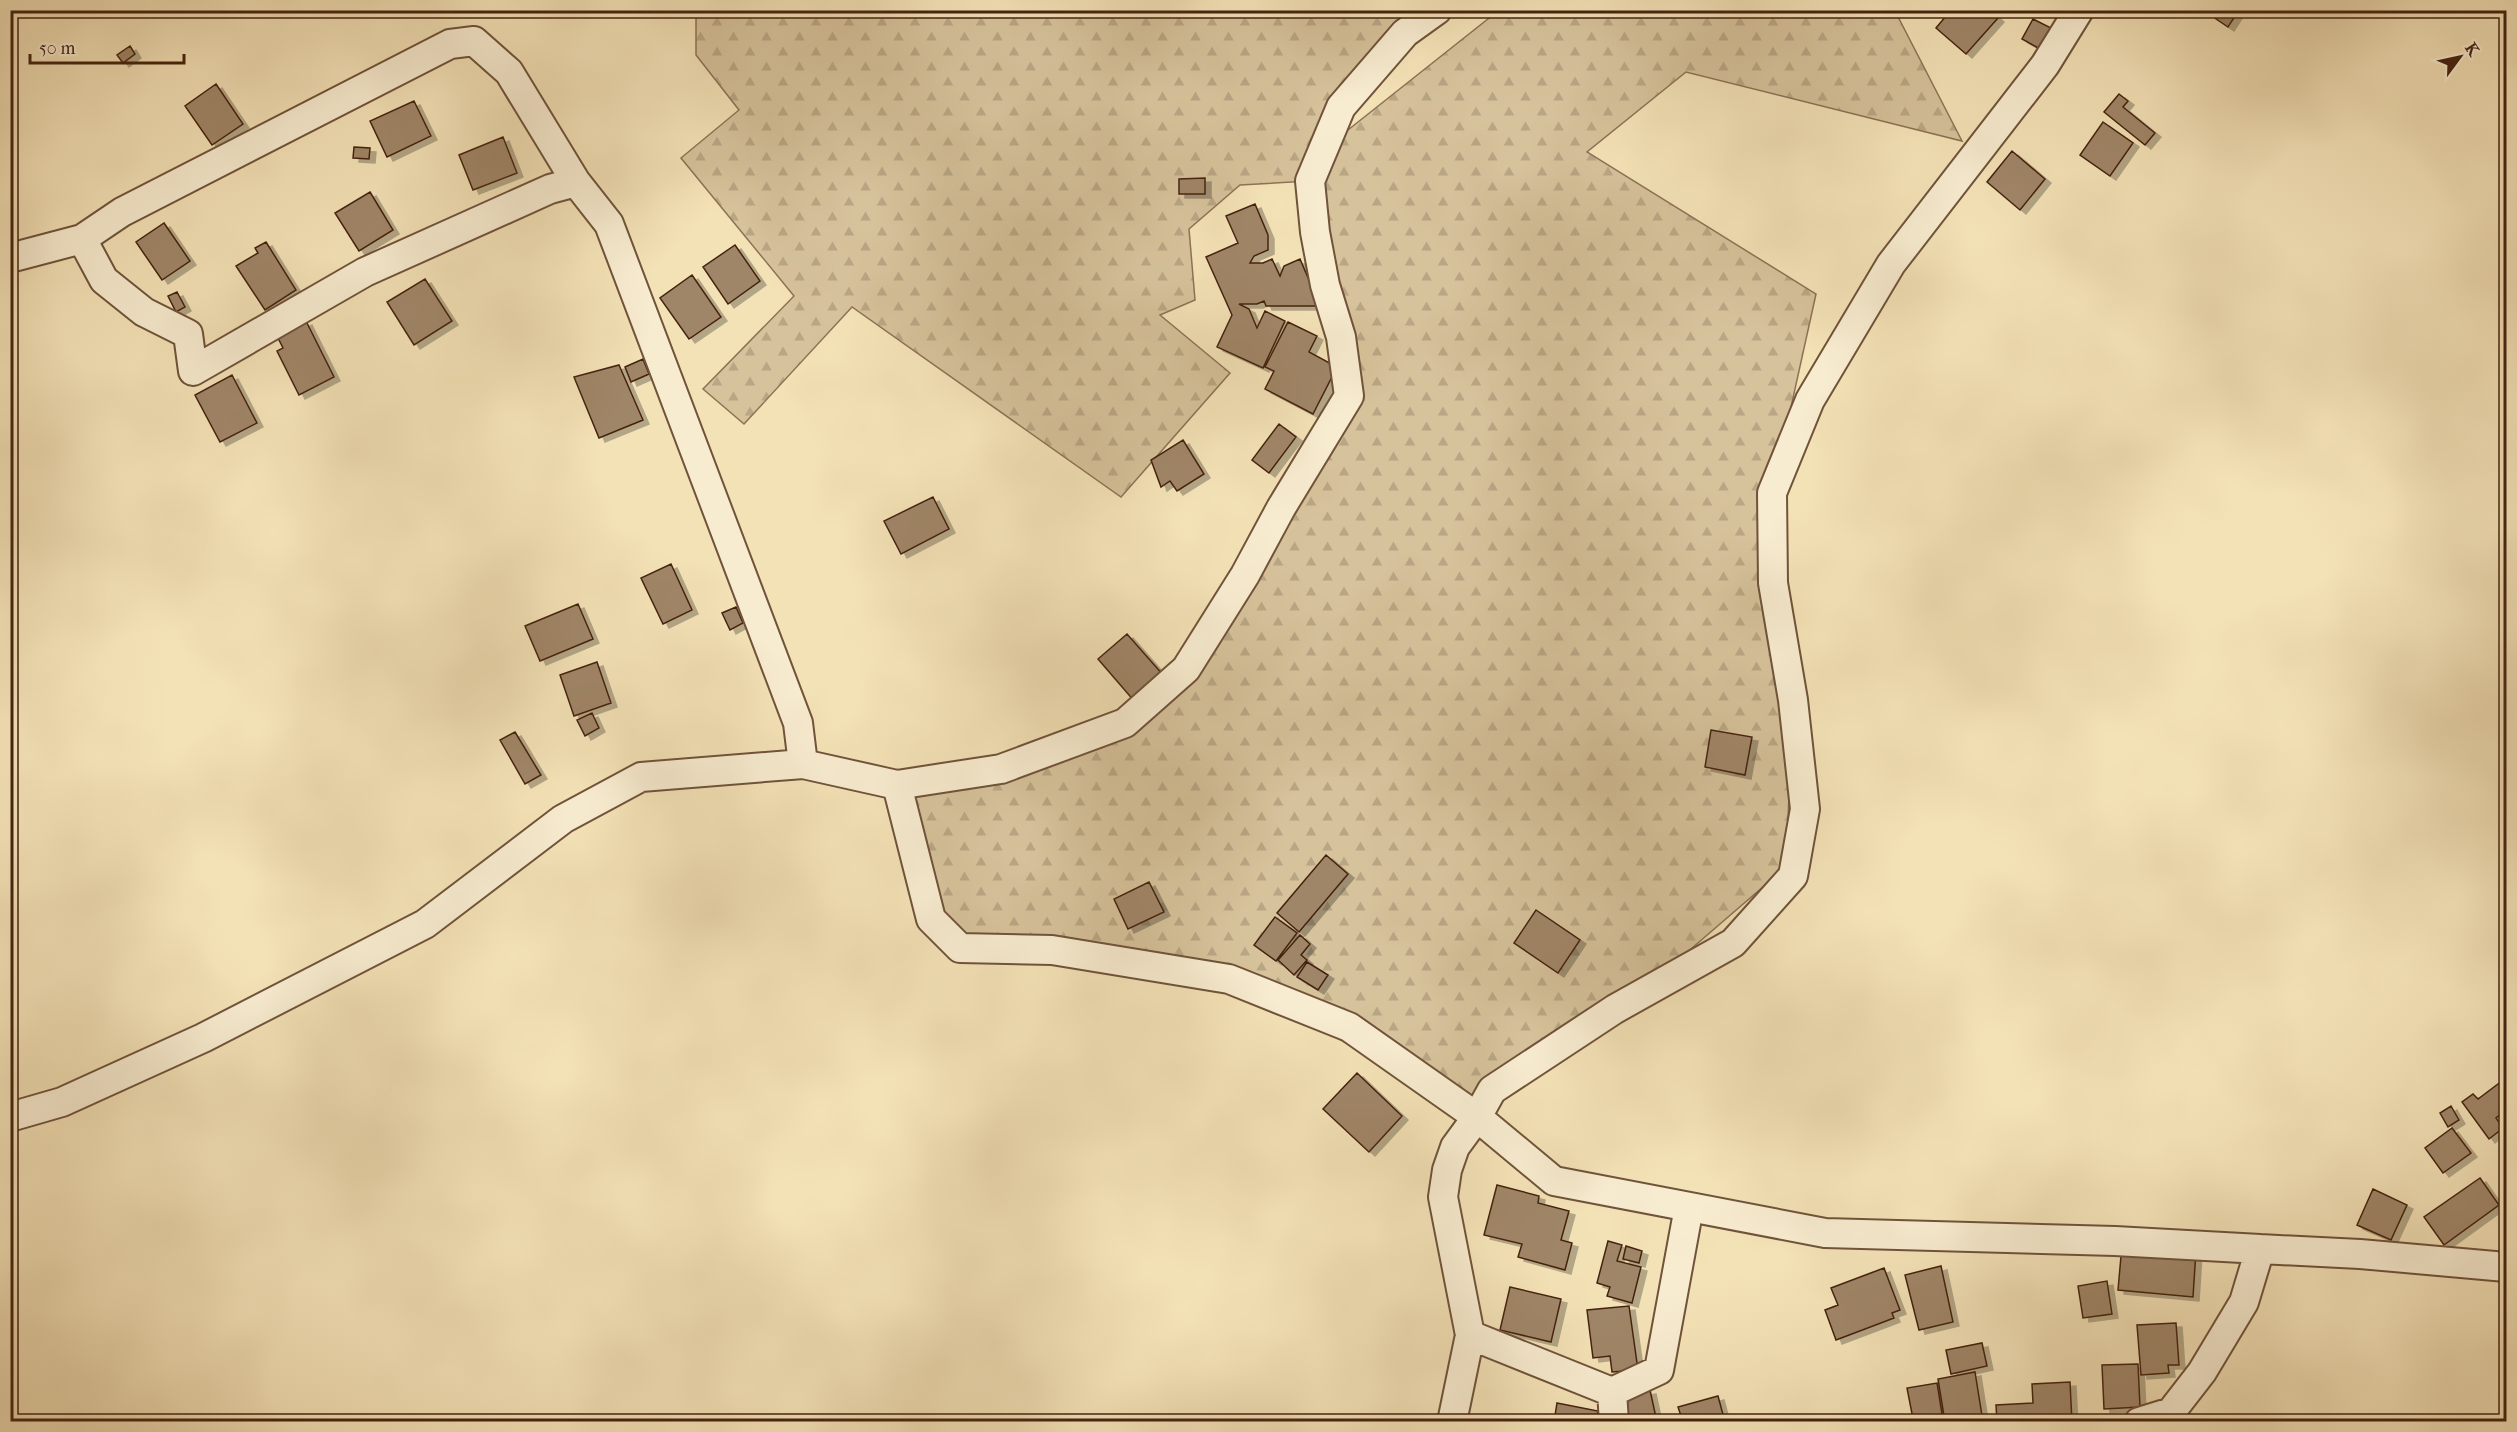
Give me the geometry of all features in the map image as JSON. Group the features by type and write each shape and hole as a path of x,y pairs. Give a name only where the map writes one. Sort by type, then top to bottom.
{"street":[{"path":"10,1118 62,1102 203,1038 425,924 563,819 641,777 803,764 897,786 1001,769 1125,723 1186,669 1245,575 1281,508 1349,396 1341,337 1325,285 1317,242 1310,181 1341,107 1405,33 1437,10"},
{"path":"1452,1422 1470,1335 1443,1197 1447,1170 1455,1147 1477,1117 1492,1090 1615,1009 1733,943 1793,876 1805,809 1793,700 1773,583 1772,494 1810,400 1891,264 2045,65 2079,10"},
{"path":"10,258 82,239 122,212 450,44 474,41 509,72 576,182 609,224 798,723 803,764"},
{"path":"82,239 104,280 144,312 188,334 193,371 365,272 550,189 576,182"},
{"path":"897,786 931,919 960,948 1052,950 1229,979 1349,1027 1477,1117 1554,1181 1825,1233 2115,1241 2360,1254 2506,1267"},
{"path":"1470,1335 1612,1392 1659,1370 1689,1207"},
{"path":"2139,1422 2171,1412 2202,1372 2244,1302 2260,1249"},
{"path":"1612,1392 1614,1422"}],"green space":[{"path":"696,11 1437,11 1324,149 1498,11 1895,11 1962,141 1686,72 1587,152 1816,294 1772,493 1793,700 1786,867 1633,999 1458,1104 1229,979 946,935 897,785 1125,723 1257,553 1349,396 1309,181 1240,185 1189,229 1195,300 1160,315 1230,373 1121,497 852,307 744,424 703,389 794,296 681,158 739,110 696,55"}],"building":[{"path":"1951,10 1989,10 1998,18 1966,54 1936,28"},
{"path":"2203,10 2239,10 2228,27"},
{"path":"2033,19 2051,28 2040,49 2022,39"},
{"path":"130,46 135,54 123,63 117,55"},
{"path":"216,84 243,124 212,145 185,106"},
{"path":"2119,94 2128,101 2123,107 2155,133 2145,145 2104,112"},
{"path":"414,101 431,136 387,157 370,121"},
{"path":"2103,122 2133,143 2110,176 2080,155"},
{"path":"503,137 517,173 473,190 459,155"},
{"path":"354,147 370,148 369,159 353,158"},
{"path":"2012,151 2045,179 2020,210 1987,182"},
{"path":"1205,178 1205,194 1179,194 1179,179"},
{"path":"370,192 393,230 359,251 335,213"},
{"path":"1255,204 1268,235 1268,250 1254,256 1250,263 1263,263 1272,259 1280,276 1284,266 1300,259 1320,306 1266,306 1264,301 1257,304 1239,304 1249,309 1257,328 1265,311 1285,321 1263,368 1217,347 1232,315 1206,257 1238,243 1226,216"},
{"path":"164,223 190,261 162,280 136,242"},
{"path":"266,242 296,290 265,310 236,266 258,253 255,248"},
{"path":"735,245 760,281 728,304 703,267"},
{"path":"692,275 721,317 689,339 660,298"},
{"path":"425,279 452,321 414,345 387,302"},
{"path":"177,292 185,307 176,312 168,296"},
{"path":"306,321 334,377 299,395 277,351 283,348 277,336"},
{"path":"1288,322 1317,336 1309,352 1337,367 1313,414 1265,389 1274,371 1265,367"},
{"path":"643,359 649,374 631,382 625,367"},
{"path":"619,365 643,420 599,438 574,377"},
{"path":"232,375 257,423 220,442 195,395"},
{"path":"1279,424 1296,437 1269,473 1252,460"},
{"path":"1183,440 1204,474 1177,491 1170,481 1161,487 1151,460"},
{"path":"933,497 949,529 901,554 884,521"},
{"path":"671,564 692,610 663,624 641,578"},
{"path":"578,604 593,639 540,661 525,626"},
{"path":"736,607 743,623 730,630 722,613"},
{"path":"1127,634 1164,676 1135,702 1098,659"},
{"path":"597,662 611,703 574,716 560,675"},
{"path":"592,713 599,728 585,736 577,720"},
{"path":"1711,730 1752,737 1745,775 1705,767"},
{"path":"515,732 541,775 525,784 500,740"},
{"path":"1326,855 1348,874 1299,932 1277,913"},
{"path":"1149,882 1164,912 1128,929 1114,899"},
{"path":"1536,910 1580,940 1558,973 1514,943"},
{"path":"1275,917 1297,933 1276,961 1254,945"},
{"path":"1300,935 1310,944 1301,955 1307,960 1294,975 1278,960"},
{"path":"1307,962 1328,975 1318,990 1297,977"},
{"path":"1357,1073 1402,1116 1369,1152 1323,1109"},
{"path":"2506,1078 2506,1110 2496,1118 2503,1128 2489,1139 2462,1102 2473,1094 2478,1099"},
{"path":"2451,1106 2459,1120 2448,1127 2440,1113"},
{"path":"2452,1128 2471,1153 2443,1173 2425,1148"},
{"path":"2480,1178 2499,1205 2444,1245 2424,1217"},
{"path":"1497,1185 1539,1196 1538,1203 1569,1211 1561,1240 1572,1243 1565,1270 1518,1257 1522,1244 1484,1235"},
{"path":"2373,1189 2407,1205 2391,1240 2357,1225"},
{"path":"1608,1241 1622,1245 1617,1261 1641,1267 1632,1303 1607,1296 1610,1287 1597,1283"},
{"path":"2122,1245 2196,1251 2193,1297 2118,1290"},
{"path":"1626,1246 1642,1251 1639,1263 1623,1259"},
{"path":"1941,1266 1953,1322 1919,1330 1905,1275"},
{"path":"1884,1268 1900,1310 1892,1313 1894,1318 1836,1340 1825,1310 1838,1305 1831,1288"},
{"path":"2107,1281 2112,1314 2083,1318 2078,1286"},
{"path":"1510,1287 1561,1299 1551,1342 1500,1330"},
{"path":"1629,1306 1638,1370 1612,1372 1610,1356 1593,1358 1587,1310"},
{"path":"2176,1323 2179,1365 2168,1365 2169,1373 2141,1375 2137,1325"},
{"path":"1982,1343 1987,1366 1951,1374 1946,1350"},
{"path":"2138,1364 2140,1407 2104,1409 2102,1365"},
{"path":"1975,1372 1983,1422 1945,1422 1938,1379"},
{"path":"2070,1382 2072,1422 1997,1422 1996,1405 2033,1403 2032,1384"},
{"path":"1937,1383 1942,1414 1913,1419 1907,1388"},
{"path":"1650,1390 1657,1422 1621,1422 1616,1398"},
{"path":"1718,1396 1725,1422 1683,1422 1678,1407"},
{"path":"1557,1403 1598,1411 1596,1422 1554,1422"}]}
